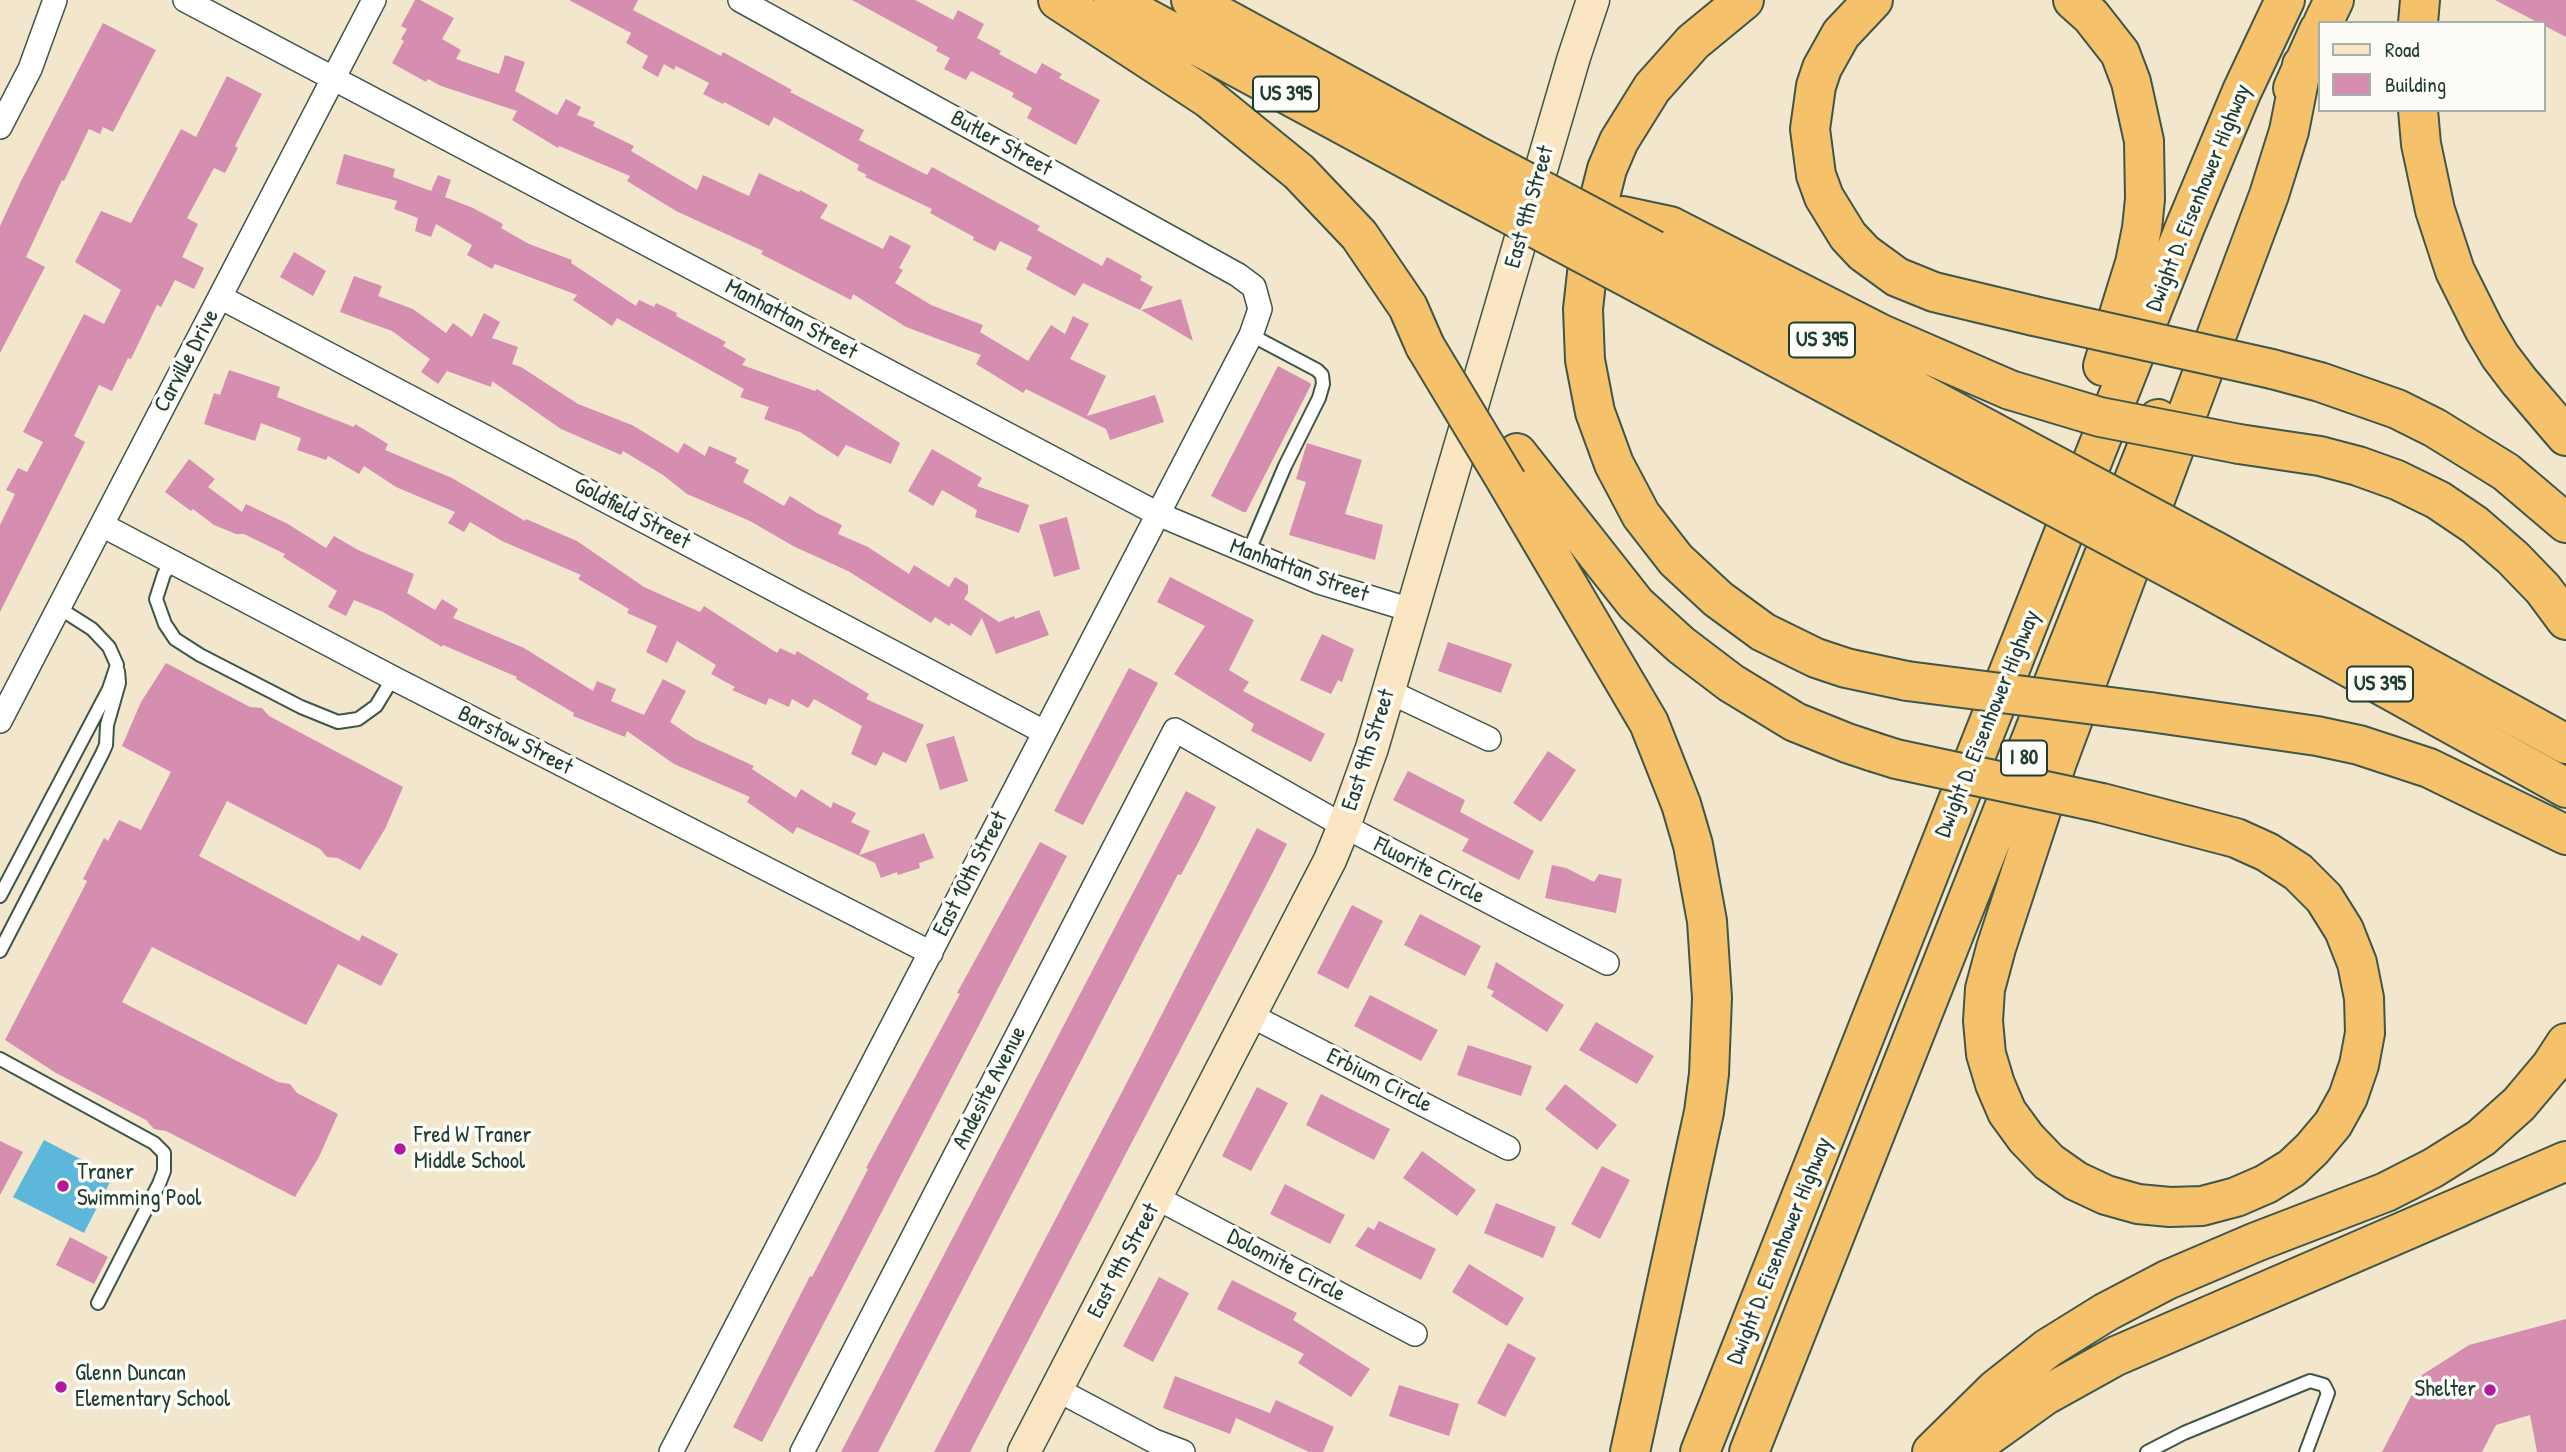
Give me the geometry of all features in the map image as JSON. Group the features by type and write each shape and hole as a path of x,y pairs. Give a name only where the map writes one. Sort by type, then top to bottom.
{"highway":[{"path":"1058,0 1208,97 1279,155 1359,234 1512,468 1649,723 1681,804 1693,845 1707,921 1712,998 1709,1074 1704,1112 1630,1452"},
{"name":"US 395","path":"1112,0 1460,188 1656,253"},
{"name":"US 395","path":"1191,0 1656,253 1982,447 2206,567 2562,741"},
{"path":"1744,0 1693,42 1652,88 1619,141 1607,169 1592,229 1583,309 1584,360 1595,412 1614,464 1641,515 1676,560 1710,593 1763,632 1816,658 1866,673 1907,681 2150,712 2317,736 2360,745 2438,772 2565,834"},
{"path":"1873,0 1841,34 1822,68 1816,86 1810,129 1816,176 1824,197 1849,236 1872,259 1897,277 1934,292 2272,369 2384,404 2435,428 2506,472 2566,523"},
{"path":"2010,667 2052,514 2135,263 2145,199 2144,141 2127,73 2120,54 2107,34 2073,0"},
{"name":"Dwight D. Eisenhower Highway","path":"1700,1452 2208,170 2285,0"},
{"path":"2324,21 2334,0"},
{"path":"2418,21 2420,0"},
{"name":"Dwight D. Eisenhower Highway","path":"1749,1452 2256,170 2318,32"},
{"path":"1512,468 1636,604 1689,652 1731,683 1795,722 1896,759 2102,803 2236,838 2267,852 2298,872 2324,898 2344,930 2357,963 2364,998 2365,1033 2359,1065 2348,1097 2333,1124 2292,1168 2266,1184 2236,1197 2202,1206 2170,1207 2138,1204 2106,1195 2076,1181 2049,1162 2026,1138 2007,1112 1994,1084 1986,1054 1983,1021 1985,989 1996,948 2057,762 2269,195 2289,131 2302,65"},
{"path":"2418,112 2423,156 2435,210 2455,271 2500,356 2566,436"},
{"path":"1656,253 1881,334 2010,390 2099,417 2239,444 2320,456 2397,480 2438,500 2475,525 2543,589 2566,620"},
{"name":"US 395","path":"2206,567 2563,786"},
{"path":"1932,1452 1995,1390 2048,1348 2106,1312 2167,1280 2386,1192 2433,1168 2481,1138 2519,1104 2566,1044"},
{"path":"1966,1452 2044,1396 2116,1356 2566,1161"}],"street":[{"path":"0,127 30,68 55,0"},
{"name":"Manhattan Street","path":"185,0 1158,514 1318,582 1411,610"},
{"name":"Carville Drive","path":"0,721 374,0"},
{"name":"Butler Street","path":"740,0 1230,270 1247,281 1257,294"},
{"name":"East 9th Street","path":"1024,1452 1157,1198 1330,860 1344,827 1372,748 1570,70 1593,0"},
{"name":"East 10th Street","path":"671,1452 1251,335 1260,309 1257,294"},
{"name":"Goldfield Street","path":"220,297 1044,732"},
{"name":"Barstow Street","path":"102,525 393,678 931,953"},
{"path":"1388,691 1489,739"},
{"name":"Andesite Avenue","path":"802,1452 1175,730 1181,734"},
{"name":"Fluorite Circle","path":"1181,734 1344,827 1606,963"},
{"name":"Erbium Circle","path":"1250,1015 1508,1148"},
{"name":"Dolomite Circle","path":"1157,1198 1415,1334"},
{"path":"1056,1390 1154,1441 1183,1452"}],"lane":[{"path":"1248,553 1323,384 1317,370 1251,335"},
{"path":"172,563 164,574 156,599 165,624 175,639 200,655 301,707 338,722 358,719 376,706 393,678"},
{"path":"0,951 106,745 107,724 119,683 117,665 109,647 92,629 58,608"},
{"path":"0,895 108,689 117,665"},
{"path":"0,1059 154,1143 164,1153 164,1171 159,1184 98,1303"},
{"path":"2147,1452 2169,1447 2310,1381 2324,1385 2328,1393 2306,1452"}],"water":[{"name":"Traner Swimming Pool","path":"44,1140 113,1176 84,1233 13,1197"}],"building":[{"path":"415,0 454,18 442,39 461,50 456,59 499,74 505,55 525,62 515,91 557,115 566,99 581,107 577,115 595,122 593,126 634,146 631,151 697,190 703,175 749,196 759,173 828,205 820,218 883,249 890,235 911,246 899,268 903,270 895,283 931,305 983,325 980,332 1028,361 1051,325 1065,334 1073,316 1089,324 1070,359 1106,376 1087,416 1155,395 1164,422 1110,440 1106,429 1026,389 1023,393 976,364 981,355 906,327 853,294 851,300 761,254 763,251 676,211 627,181 630,176 559,146 558,148 512,120 517,111 441,86 428,79 426,82 392,63 407,29 401,26"},
{"path":"569,0 638,0 633,10 721,56 723,52 792,90 790,92 864,130 859,140 927,175 932,167 1040,226 1037,230 1102,266 1107,257 1142,276 1140,280 1153,287 1140,310 1083,283 1075,296 1026,269 1032,257 1000,241 995,251 973,240 974,237 930,213 932,209 865,177 867,175 857,170 859,165 774,117 769,126 703,94 709,83 676,66 674,70 664,64 658,77 642,68 648,56 626,43 631,33"},
{"path":"852,0 915,0 953,20 958,10 984,24 977,38 1001,51 999,54 1036,74 1042,63 1062,74 1059,78 1100,100 1076,145 1027,118 1032,108 1012,97 1014,93 971,71 966,80 944,69 950,58 936,51 938,47"},
{"path":"2495,0 2566,0 2566,37 2545,26 2545,21 2535,21"},
{"path":"103,23 156,50 113,132 103,127 100,134 89,129 64,181 62,180 26,257 45,267 0,353 0,226"},
{"path":"227,76 262,94 235,146 238,148 225,173 214,168 187,218 198,224 182,257 204,268 194,289 175,280 161,307 157,305 112,391 99,385 74,436 85,442 0,612 0,525 15,494 6,490 18,468 27,472 43,442 23,432 84,314 104,324 121,290 75,262 101,211 131,223 181,129 196,137"},
{"path":"344,154 395,169 393,177 431,191 438,175 451,180 445,197 503,224 501,228 529,244 572,260 571,263 636,306 639,300 654,307 656,303 677,313 676,316 726,342 723,346 746,359 742,365 815,391 817,389 900,443 891,464 846,445 838,457 800,432 764,419 769,407 740,397 744,389 617,318 612,326 573,300 577,295 495,264 492,269 467,255 472,245 436,224 431,237 415,231 418,218 394,209 397,201 336,184"},
{"path":"294,252 326,271 313,296 280,277"},
{"path":"354,276 382,286 378,296 413,309 446,333 453,323 472,337 484,313 500,322 492,338 518,347 512,364 578,404 632,425 678,453 684,443 705,456 709,446 737,458 735,463 749,470 743,482 784,506 790,496 842,525 838,534 868,547 909,574 914,565 949,587 955,577 968,585 968,593 964,599 999,622 1039,610 1049,635 996,654 982,618 971,636 951,623 949,626 935,617 931,623 848,571 793,546 750,521 687,494 663,475 623,451 621,455 561,429 492,381 491,387 447,371 438,384 421,372 430,359 392,331 340,312"},
{"path":"1181,299 1193,341 1141,310"},
{"path":"1278,366 1311,385 1246,512 1243,512 1211,496"},
{"path":"229,370 280,387 277,397 354,427 355,424 388,444 385,450 452,478 525,521 526,519 577,541 644,587 700,612 704,606 777,653 780,648 795,655 797,651 869,694 866,699 924,725 906,763 883,752 876,766 851,754 862,726 814,699 808,708 792,699 789,707 769,698 766,705 732,690 735,687 711,674 716,665 677,641 667,663 646,652 657,626 627,613 629,609 578,579 581,575 502,541 470,522 464,532 448,523 455,512 396,487 364,466 359,474 328,456 326,460 297,450 301,438 261,423 255,441 204,424 214,393 220,395"},
{"path":"1307,443 1362,460 1345,514 1383,525 1375,560 1289,535 1306,482 1296,479"},
{"path":"932,449 982,478 977,486 1029,505 1019,533 975,517 977,510 942,490 933,506 908,491"},
{"path":"189,459 215,479 208,487 242,512 246,504 288,524 326,548 334,536 358,550 414,574 407,593 435,610 442,599 458,609 453,618 524,648 593,691 597,681 616,689 611,701 644,715 663,679 686,691 670,722 695,739 754,766 752,769 796,798 801,789 831,808 833,802 856,813 851,822 870,831 859,855 924,833 934,858 919,863 920,868 881,878 875,863 797,827 793,834 747,802 750,797 674,764 627,731 625,737 573,716 574,713 516,679 517,677 443,645 442,647 383,612 354,600 346,616 328,607 337,591 283,557 285,554 244,534 236,534 214,525 165,492"},
{"path":"1067,517 1080,569 1054,577 1039,525"},
{"path":"1170,577 1254,620 1229,670 1249,682 1243,691 1325,734 1311,762 1251,731 1254,724 1174,674 1205,626 1157,602"},
{"path":"1322,634 1354,649 1342,682 1338,680 1331,694 1300,680"},
{"path":"1448,642 1512,664 1501,693 1438,671"},
{"path":"166,663 250,707 262,708 269,716 403,787 385,829 360,870 338,858 327,857 320,849 227,801 199,856 359,941 362,935 398,954 381,986 338,964 306,1025 152,947 122,1002 278,1082 290,1084 297,1093 338,1114 319,1157 295,1197 166,1131 154,1129 146,1120 56,1073 5,1040 87,881 83,879 104,838 108,841 119,820 141,830 171,772 122,746 141,702"},
{"path":"1129,668 1158,683 1083,825 1054,811"},
{"path":"954,736 968,781 940,790 926,744"},
{"path":"1548,751 1576,770 1541,822 1513,803"},
{"path":"1408,771 1465,800 1460,812 1534,851 1519,880 1462,851 1469,839 1393,800"},
{"path":"1186,791 1216,807 1199,841 1181,875 1178,874 878,1452 841,1452"},
{"path":"1257,828 1287,844 1270,878 970,1452 934,1452 1136,1065"},
{"path":"1040,842 1067,856 762,1442 733,1427 868,1169 866,1168 960,994 957,993"},
{"path":"1552,865 1566,868 1594,882 1599,874 1622,879 1616,913 1545,898"},
{"path":"1352,905 1383,921 1348,989 1317,973"},
{"path":"1420,914 1481,946 1465,976 1404,945"},
{"path":"1496,962 1564,1005 1547,1032 1491,996 1494,991 1487,988"},
{"path":"1370,995 1438,1030 1421,1061 1354,1026"},
{"path":"1596,1022 1654,1056 1637,1084 1579,1050"},
{"path":"1468,1045 1532,1066 1521,1096 1457,1075"},
{"path":"1565,1084 1617,1125 1597,1150 1545,1109"},
{"path":"1257,1087 1288,1103 1251,1171 1222,1156"},
{"path":"1321,1094 1390,1129 1374,1160 1306,1125"},
{"path":"0,1141 23,1152 0,1195"},
{"path":"1422,1151 1476,1190 1457,1216 1403,1178"},
{"path":"1602,1166 1630,1180 1600,1239 1571,1224"},
{"path":"1285,1184 1345,1215 1330,1244 1270,1214"},
{"path":"1496,1203 1556,1227 1543,1258 1484,1233"},
{"path":"1379,1221 1436,1249 1421,1280 1355,1246 1368,1227 1374,1230"},
{"path":"70,1237 108,1257 94,1284 56,1265"},
{"path":"1469,1264 1524,1298 1507,1326 1452,1292"},
{"path":"1159,1277 1189,1293 1153,1362 1123,1346"},
{"path":"1232,1280 1297,1313 1293,1320 1370,1369 1351,1397 1298,1363 1304,1354 1217,1309"},
{"name":"Shelter","path":"2566,1319 2566,1452 2537,1452 2530,1415 2496,1425 2482,1452 2382,1452 2422,1375 2469,1345"},
{"path":"1508,1343 1536,1358 1505,1417 1477,1403"},
{"path":"1175,1376 1270,1413 1276,1400 1334,1427 1323,1452 1309,1452 1236,1418 1230,1434 1163,1408"},
{"path":"1399,1385 1459,1404 1449,1436 1389,1416"}],"place":[{"name":"Fred W Traner Middle School","path":"400,1149"},
{"name":"Traner Swimming Pool","path":"63,1186"},
{"name":"Glenn Duncan Elementary School","path":"61,1387"},
{"name":"Shelter","path":"2490,1390"}]}
